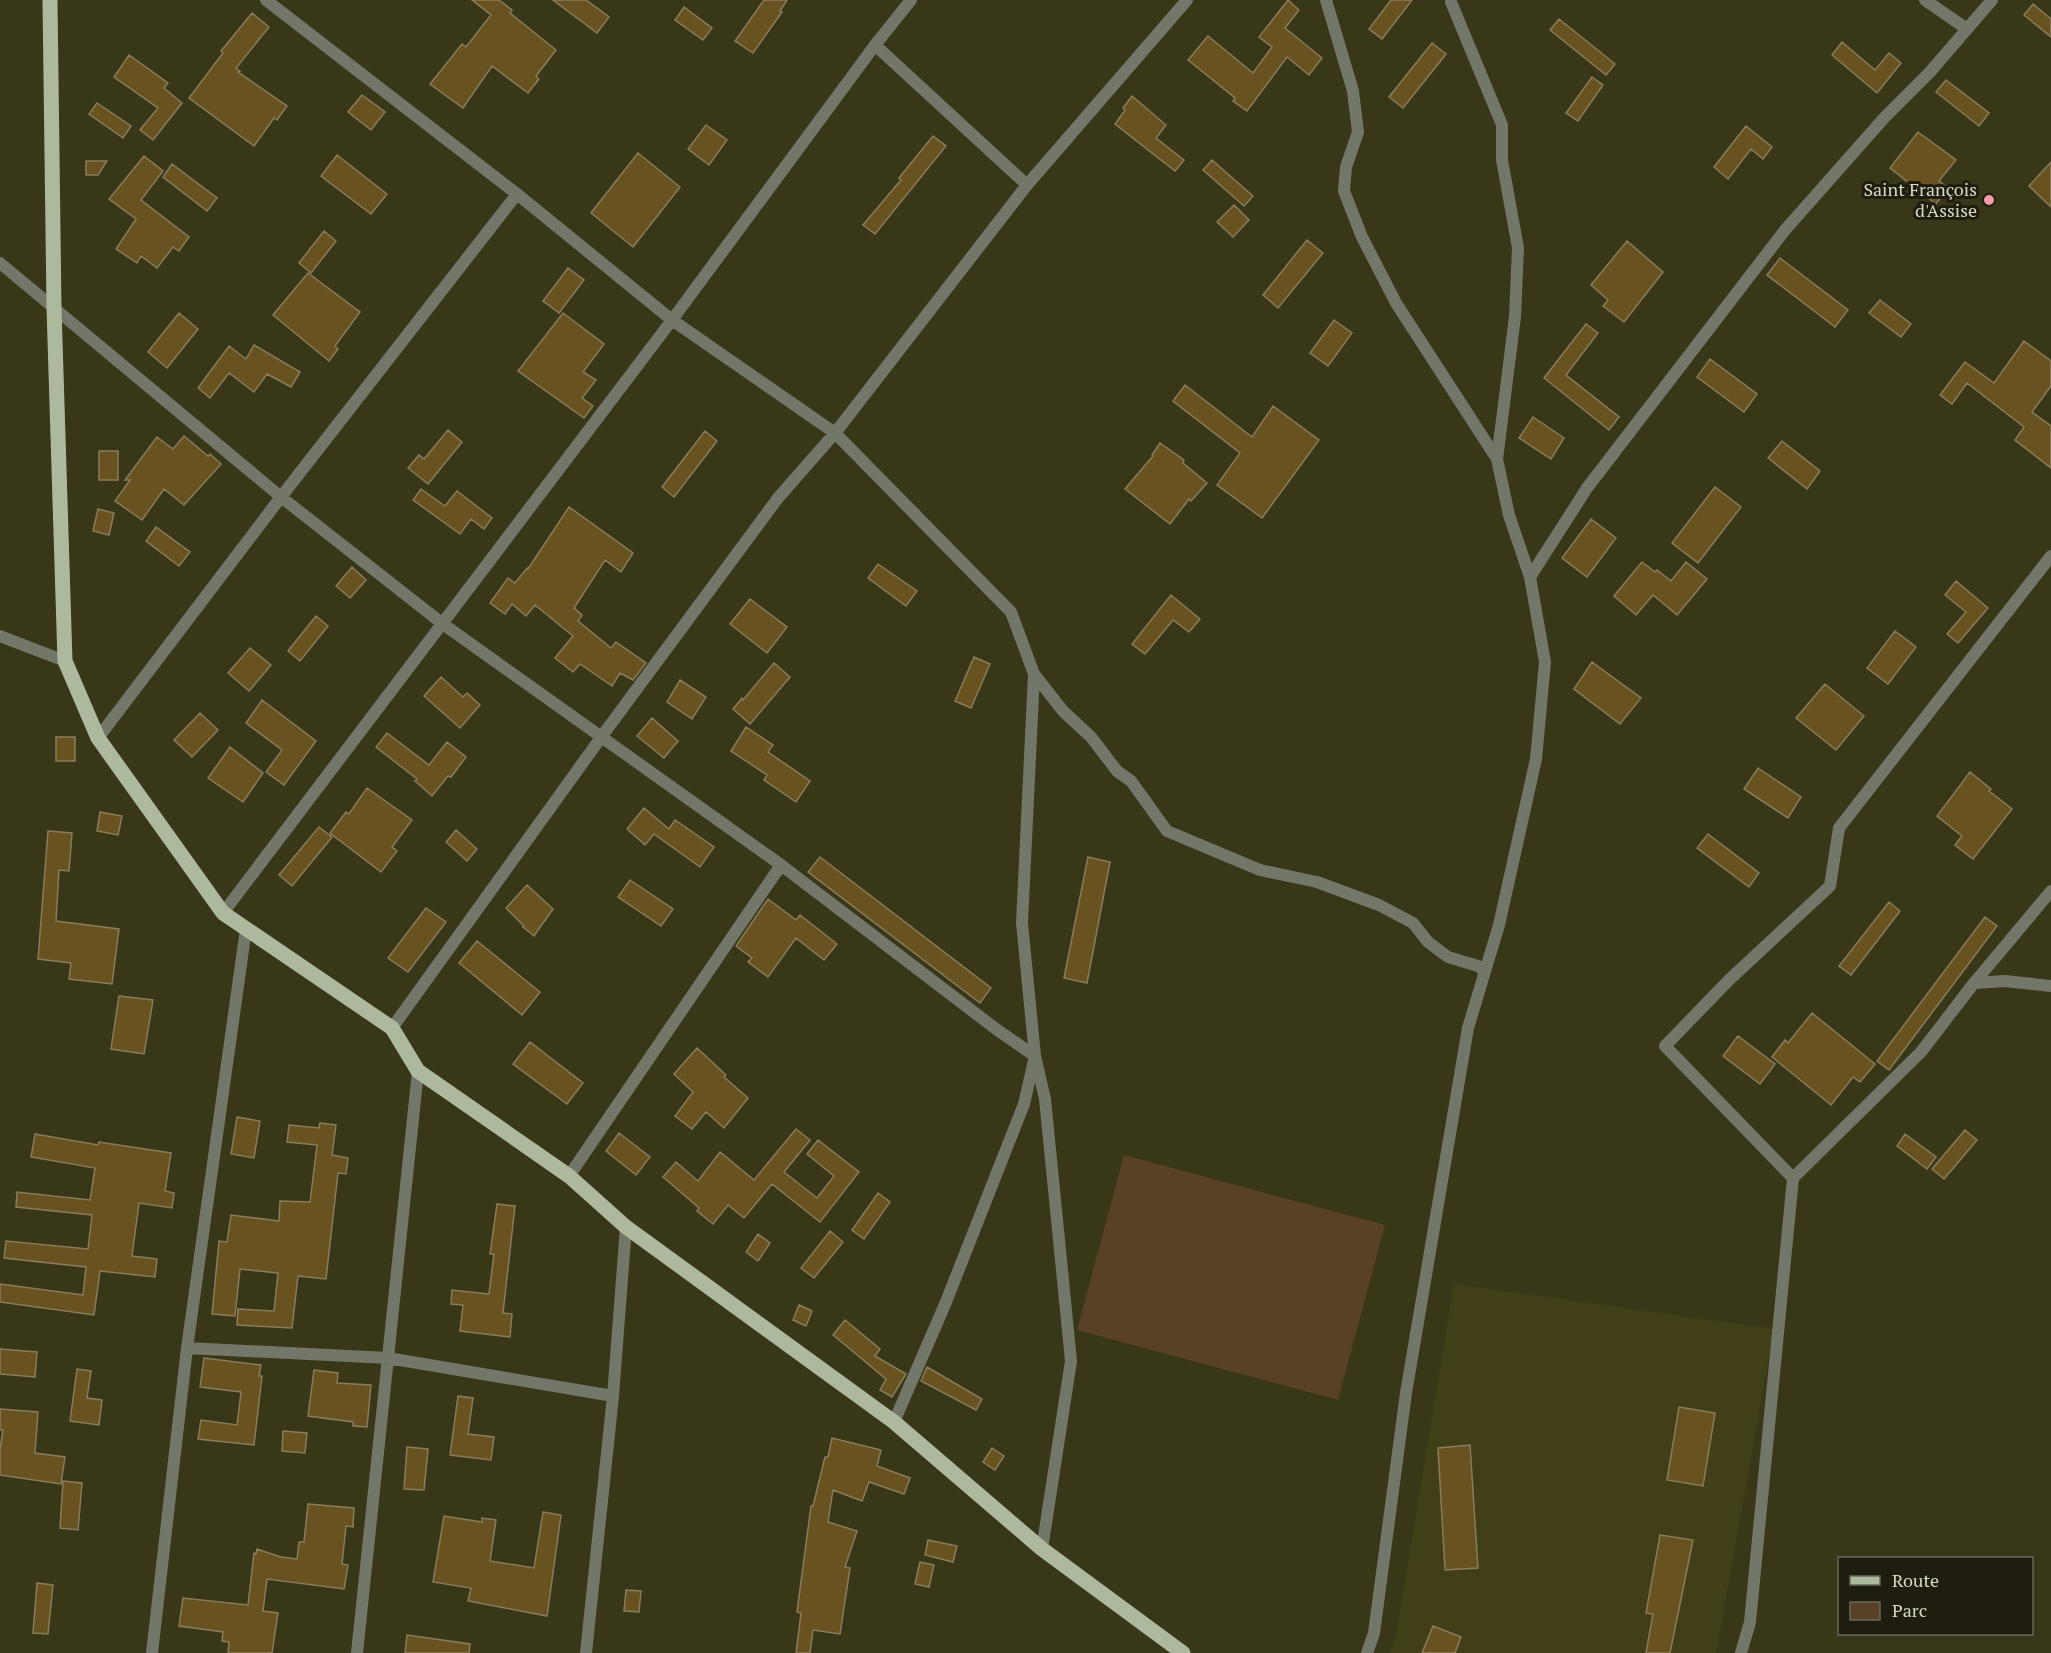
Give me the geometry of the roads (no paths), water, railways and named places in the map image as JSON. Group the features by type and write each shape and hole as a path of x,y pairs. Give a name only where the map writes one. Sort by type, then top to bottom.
{"main road":[{"path":"50,0 54,308 65,661 98,738 223,913 392,1028 418,1071 569,1176 626,1227 894,1422 1042,1549 1183,1653"}],"street":[{"path":"266,0 517,194 672,320 835,433 1011,612 1034,674 1064,711 1091,737 1118,771 1131,781 1167,831 1260,870 1317,882 1387,908 1413,923 1428,942 1448,957 1478,966 1485,971"},
{"path":"223,913 911,0"},
{"path":"392,1028 602,736 778,498 835,433 1027,185 1187,0"},
{"path":"1326,0 1353,91 1358,132 1346,167 1344,191 1362,237 1396,303 1497,459"},
{"path":"1925,0 1967,29"},
{"path":"1530,577 1587,488 1785,230 1885,117 1930,72 1992,0"},
{"path":"1367,1653 1374,1633 1406,1393 1464,1051 1468,1029 1499,924 1536,759 1545,662 1530,577 1509,515 1497,459 1515,317 1518,248 1502,160 1502,125 1451,2"},
{"path":"875,45 1027,185"},
{"path":"98,738 281,497 517,194"},
{"path":"0,263 281,497 442,624 781,865 996,1029 1035,1056"},
{"path":"1793,1178 1665,1046 1729,981 1830,886 1839,828 2051,556"},
{"path":"0,636 65,661"},
{"path":"1034,674 1022,923 1035,1056 1045,1099 1071,1361 1042,1549"},
{"path":"569,1176 781,865"},
{"path":"1741,1653 1750,1622 1793,1178 1921,1052 1974,983 2051,891"},
{"path":"152,1653 187,1348 246,929"},
{"path":"1974,983 2005,981 2051,986"},
{"path":"894,1422 946,1302 1024,1104 1035,1056"},
{"path":"357,1653 418,1071"},
{"path":"586,1653 613,1396 626,1227"},
{"path":"187,1348 388,1358 613,1396"}],"place":[{"name":"Saint François d'Assise","path":"1989,200"}]}
